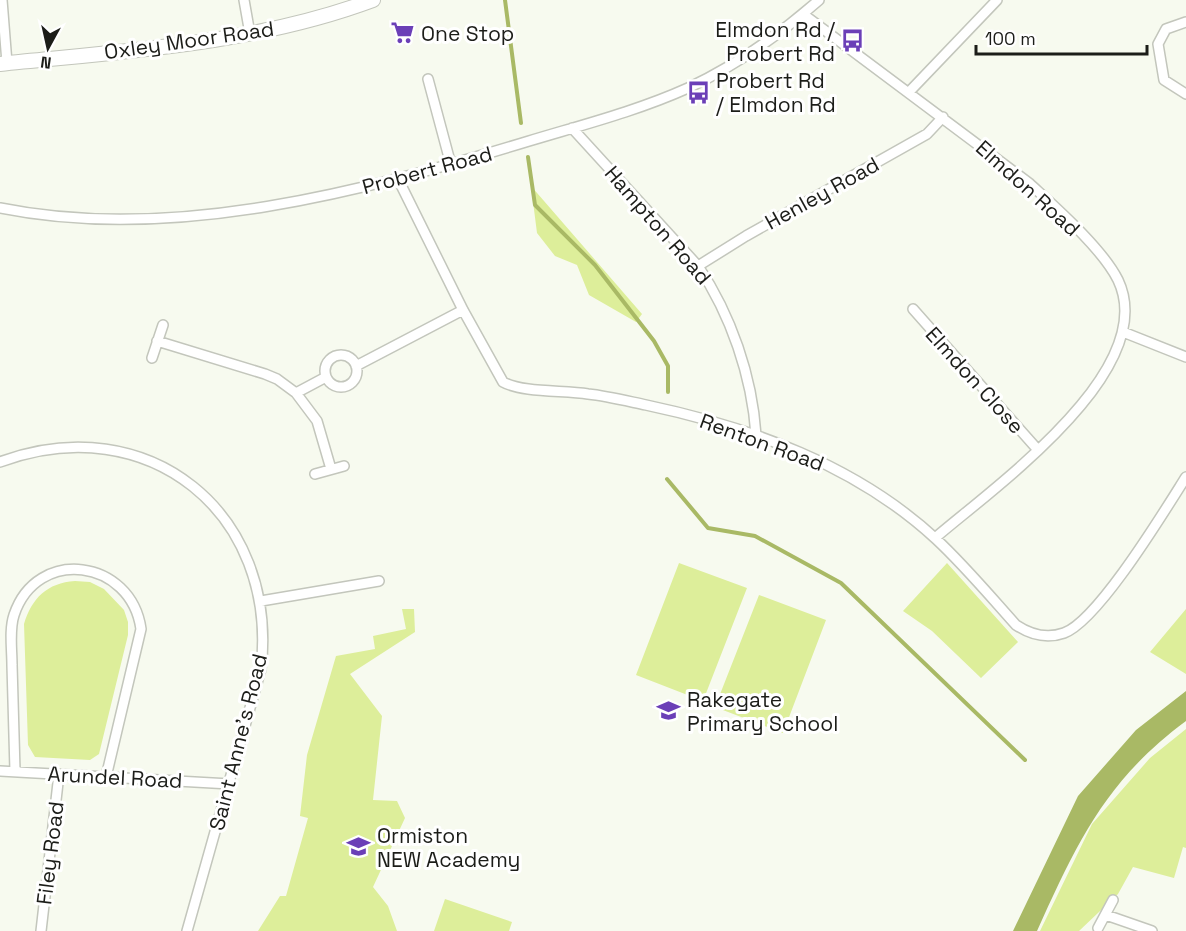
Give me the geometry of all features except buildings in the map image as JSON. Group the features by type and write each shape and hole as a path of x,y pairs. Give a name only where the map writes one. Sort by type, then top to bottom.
{"street":[{"path":"2,0 4,64"},
{"path":"244,0 250,34"},
{"name":"Oxley Moor Road","path":"4,64 250,34 311,21 373,0"},
{"name":"Probert Road","path":"0,208 107,218 195,215 317,198 451,165 634,110 689,88 767,42 819,0"},
{"path":"909,92 997,0"},
{"name":"Elmdon Road","path":"803,14 1029,183 1059,210 1104,260 1117,278 1122,291 1125,305 1123,332 1109,364 1085,401 1038,450 935,538"},
{"path":"1186,22 1166,28 1158,44 1164,80 1186,94"},
{"path":"428,79 451,165"},
{"name":"Henley Road","path":"698,266 746,236 927,134 943,117"},
{"name":"Hampton Road","path":"572,128 698,266 725,311 743,365 756,435"},
{"name":"Renton Road","path":"398,178 498,378 508,385 618,399 661,408 756,435 789,448 857,482 885,499 935,538 1016,625 1040,636 1066,633 1094,609 1134,555 1186,477"},
{"name":"Elmdon Close","path":"913,309 1038,450"},
{"path":"356,366 463,310"},
{"path":"152,358 163,325"},
{"path":"1123,332 1186,357"},
{"path":"158,341 265,374 277,379 296,393 317,421 331,469"},
{"path":"335,356 350,358 356,366 356,376 345,386 336,386 326,377 325,367 335,356"},
{"path":"296,393 326,377"},
{"name":"Saint Anne's Road","path":"0,462 20,455 69,446 114,449 141,457 168,470 190,485 227,522 251,565 261,601 264,629 261,669 187,931"},
{"path":"315,474 344,466"},
{"path":"15,771 13,616 26,591 36,582 49,574 82,569 97,573 120,586 136,607 141,629 106,777"},
{"path":"261,601 379,581"},
{"name":"Arundel Road","path":"0,771 230,784"},
{"name":"Filey Road","path":"41,931 60,774"},
{"path":"1098,928 1113,900"},
{"path":"1106,915 1152,931"}],"shaded area":[{"path":"531,186 642,314 636,322 589,295 577,265 555,256 537,233"},
{"path":"679,563 747,588 703,701 636,675"},
{"path":"947,563 1018,642 981,678 932,631 903,611"},
{"path":"75,581 90,582 104,589 124,610 128,622 128,635 99,754 90,760 35,757 28,745 24,624 36,599 56,585"},
{"path":"759,595 826,620 783,733 715,707"},
{"path":"402,609 414,609 415,632 350,674 382,716 373,800 397,801 405,818 373,887 388,906 397,931 258,931 280,896 286,896 308,818 300,816 307,755 336,656 375,649 373,636 406,629"},
{"path":"1186,609 1186,674 1150,652"},
{"path":"1186,691 1186,721 1134,767 1096,816 1080,842 1037,931 1013,931 1078,796 1136,730"},
{"path":"1186,729 1186,848 1183,847 1174,878 1133,867 1118,894 1079,931 1040,931 1092,824 1150,758"},
{"path":"445,899 512,922 509,931 434,931"}],"waterway":[{"path":"505,0 521,123"},
{"path":"528,157 535,205 595,265 654,341 668,366 668,392"},
{"path":"667,479 708,528 755,536 841,583 1025,760"}],"place":[{"name":"One Stop","path":"403,33"},
{"name":"Elmdon Rd / Probert Rd","path":"853,41"},
{"name":"Probert Rd / Elmdon Rd","path":"698,92"},
{"name":"Rakegate Primary School","path":"669,711"},
{"name":"Ormiston NEW Academy","path":"359,847"}]}
